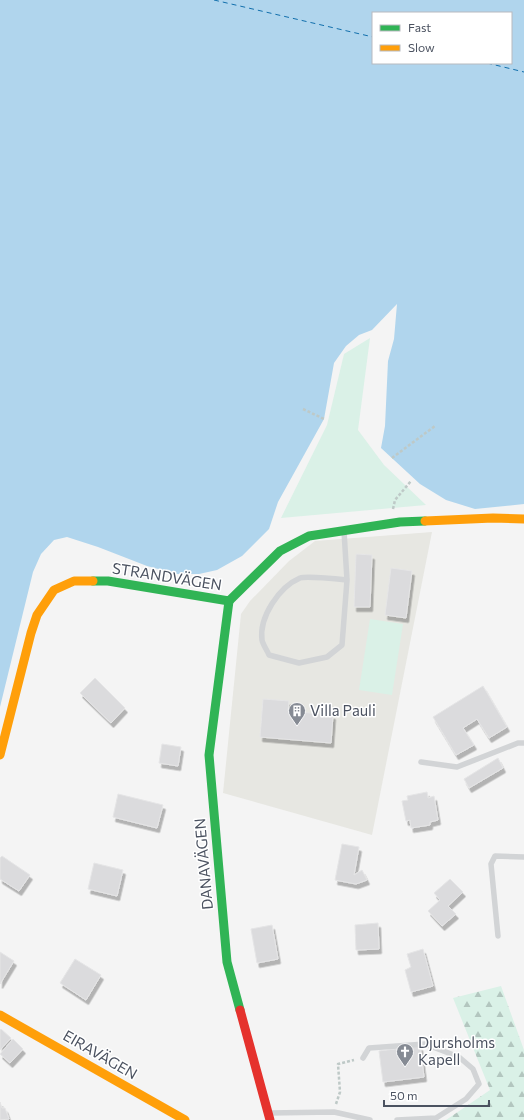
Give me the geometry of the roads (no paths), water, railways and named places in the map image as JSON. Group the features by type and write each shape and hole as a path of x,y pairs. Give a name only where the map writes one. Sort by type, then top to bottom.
{"street":[{"name":"STRANDVÄGEN","path":"0,756 31,633 37,615 54,590 74,581 108,581 230,601 280,551 309,536 390,524 493,518 524,519"},
{"name":"DANAVÄGEN","path":"230,601 209,755 227,962 270,1117"},
{"name":"EIRAVÄGEN","path":"0,1015 185,1120"}],"lane":[{"path":"344,530 347,580 342,645 327,657 299,663 268,655 262,641 263,622 276,598 285,587 302,578 347,580"},
{"path":"421,762 456,767 518,743 524,743"},
{"path":"498,936 491,864 495,856 524,857"},
{"path":"363,1058 369,1048 425,1044 459,1057 473,1069 479,1084 466,1099 436,1118 397,1120"},
{"path":"270,1117 334,1112 370,1120"}],"water":[{"path":"0,0 524,0 524,504 475,509 446,500 420,484 381,448 385,426 388,361 394,339 397,304 372,330 359,335 346,346 334,363 324,419 278,502 269,529 242,556 217,570 199,574 177,574 147,566 67,537 54,540 41,554 33,572 0,707"}],"place":[{"name":"Villa Pauli","path":"297,726"},
{"name":"Djursholms Kapell","path":"405,1067"}]}
